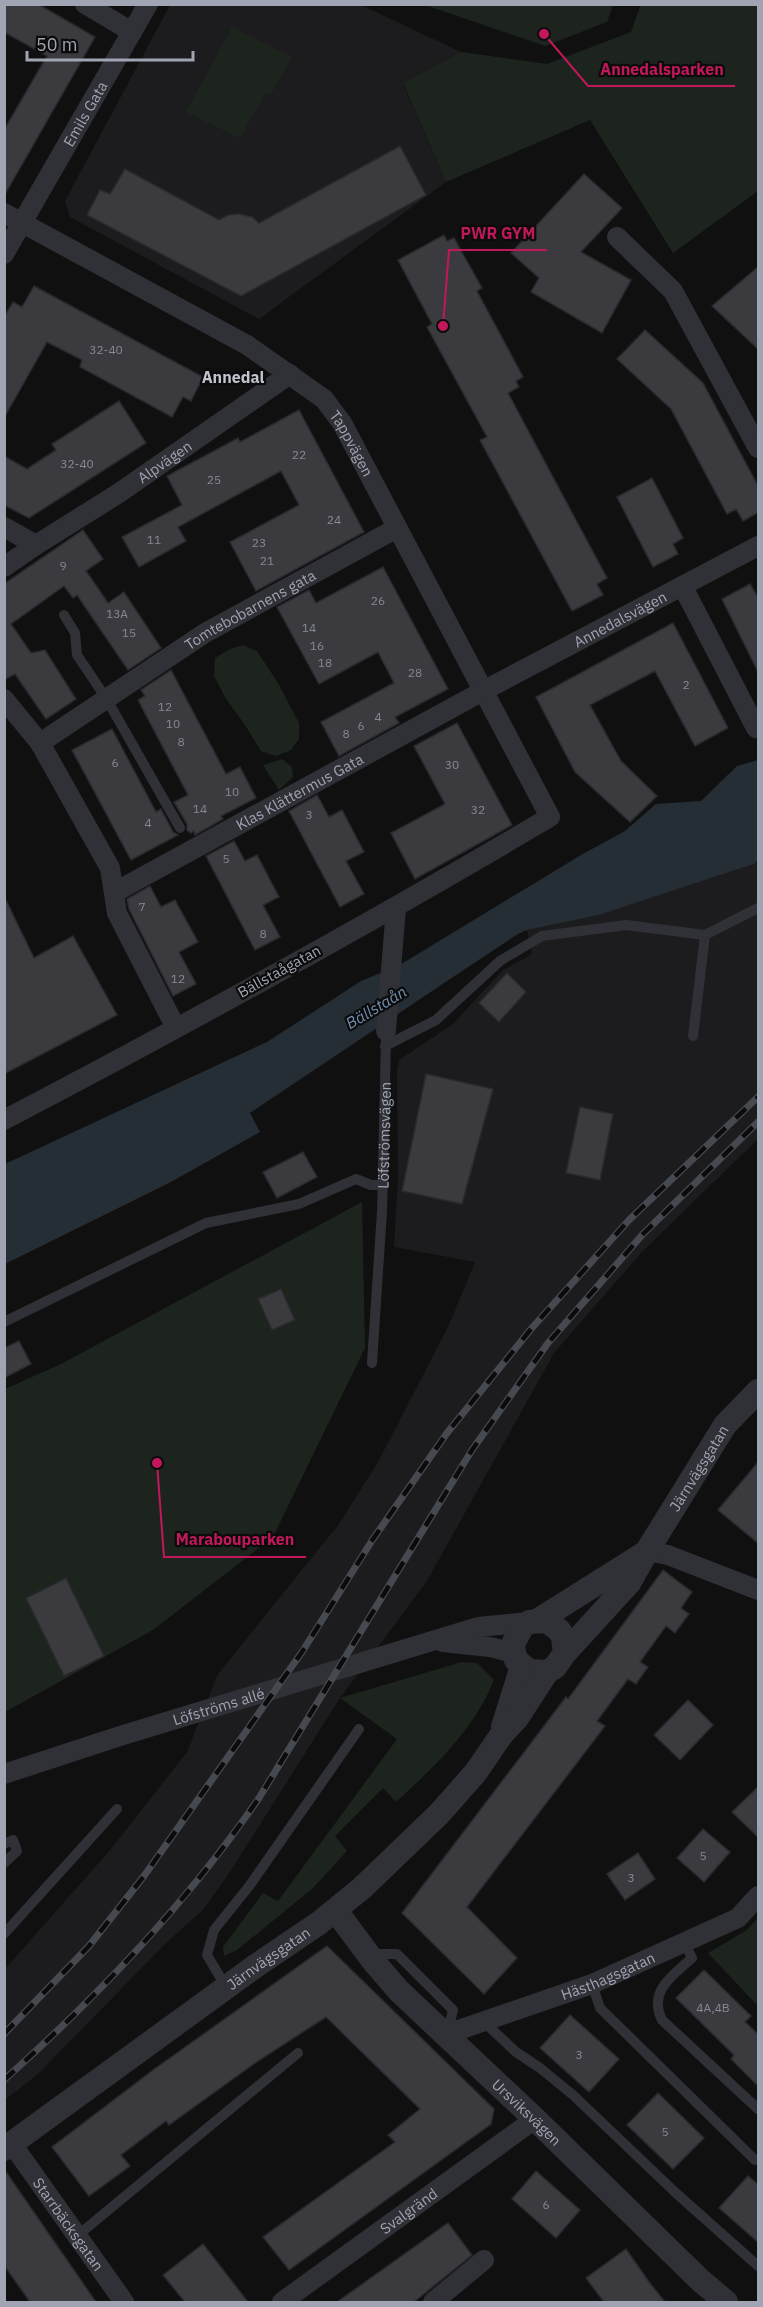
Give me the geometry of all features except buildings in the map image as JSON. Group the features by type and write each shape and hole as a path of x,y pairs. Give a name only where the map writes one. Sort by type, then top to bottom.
{"street":[{"path":"85,4 132,32"},
{"name":"Emils Gata","path":"22,222 148,4"},
{"name":"Tappvägen","path":"4,213 245,343 324,399 342,423 550,817"},
{"path":"4,254 22,222"},
{"path":"617,237 673,291 759,448"},
{"name":"Alpvägen","path":"4,567 119,493 290,374"},
{"path":"4,527 36,545"},
{"name":"Tomtebobarnens gata","path":"40,743 205,633 398,528"},
{"name":"Annedalsvägen","path":"483,691 759,546"},
{"path":"682,587 756,728"},
{"name":"Klas Klättermus Gata","path":"115,892 483,691"},
{"path":"4,699 40,743 110,868 117,913 176,1028"},
{"name":"Bällstaågatan","path":"4,1120 396,908 550,817"},
{"name":"Löfströmsvägen","path":"386,1039 396,908"},
{"name":"Järnvägsgatan","path":"8,2146 226,1987 336,1911 439,1814 476,1772 502,1734 518,1718 547,1672 561,1661 565,1653 629,1583 725,1425 759,1391"},
{"path":"647,1551 668,1555 759,1590"},
{"name":"Järnvägsgatan","path":"502,1734 518,1660 514,1642 517,1633 647,1551"},
{"path":"533,1622 546,1622 559,1630 565,1643 565,1653"},
{"name":"Löfströms allé","path":"4,1774 120,1736 478,1628 533,1622"},
{"name":"Löfströms allé","path":"434,1641 490,1647 518,1660"},
{"path":"518,1660 529,1671 547,1672"},
{"name":"Hästhagsgatan","path":"447,2034 592,1984 738,1917 759,1896"},
{"name":"Ursviksvägen","path":"336,1911 399,1991 447,2034 700,2280 726,2302"},
{"name":"Svalgränd","path":"282,2302 535,2119"},
{"name":"Starrbäcksgatan","path":"8,2146 124,2302"},
{"path":"433,2302 483,2260"}],"lane":[{"path":"64,615 75,633 77,655 106,698 180,828"},
{"path":"386,1039 436,1020 500,961 542,936 626,925 705,935 759,908"},
{"path":"693,1036 705,935"},
{"name":"Löfströmsvägen","path":"372,1363 383,1185 386,1039"},
{"path":"4,1322 206,1223 299,1204 356,1179 370,1185 383,1185"},
{"path":"226,1987 207,1954 214,1930 250,1885 359,1730"},
{"path":"4,1934 117,1809"},
{"path":"4,1844 13,1840 17,1851 4,1863"},
{"path":"684,1942 692,1958 661,1986 657,2004 658,2012 662,2020 758,2109"},
{"path":"592,1984 600,2008 755,2160"},
{"path":"484,2022 516,2052 573,2095 677,2194 759,2266"},
{"path":"77,2236 298,2053"}],"shaded area":[{"path":"613,4 607,22 545,46 425,5"},
{"path":"641,4 758,5 758,191 673,253 590,120 446,182 403,83 461,52 547,64 631,32"},
{"path":"170,5 361,5 461,52 403,84 446,182 259,319 70,217 65,201"},
{"path":"232,27 292,57 271,94 266,92 240,138 186,112"},
{"path":"243,645 257,651 278,683 299,723 299,739 291,750 276,756 261,751 226,699 214,676 215,658"},
{"path":"282,759 292,767 293,777 279,790 263,765"},
{"path":"758,860 758,1139 641,1253 554,1353 427,1581 340,1698 230,1872 203,1910 167,1942 38,2074 5,2100 5,1969 111,1849 187,1752 218,1674 339,1524 377,1464 449,1325 475,1262 394,1247 398,1179 397,1071 399,1060 453,1024 503,970 532,954 527,930 599,915 754,864"},
{"path":"362,1202 365,1348 273,1537 153,1630 5,1712 5,1389 61,1364"},
{"path":"462,1662 477,1663 494,1680 476,1715 452,1746 396,1802 383,1788 335,1836 347,1851 312,1889 237,1950 224,1956 223,1947 263,1893 278,1901 397,1739 340,1698"},
{"path":"758,1918 758,2006 708,1953 747,1930"}],"water":[{"name":"Bällstaån","path":"758,760 758,860 754,864 599,915 527,930 518,934 250,1113 260,1132 169,1183 5,1264 5,1164 267,1042 361,981 398,966 581,855 625,831 656,804 701,801 737,766"}],"railway":[{"path":"4,2034 89,1946 144,1876 302,1652 373,1539 447,1433 531,1329 629,1220 758,1097"},
{"path":"4,2080 108,1981 202,1875 259,1798 472,1450 548,1343 643,1234 758,1122"}],"place":[{"name":"Annedalsparken","path":"544,34"},
{"name":"PWR GYM","path":"443,326"},
{"name":"Marabouparken","path":"157,1463"}],"district":[{"name":"Annedal","path":"233,377"}]}
